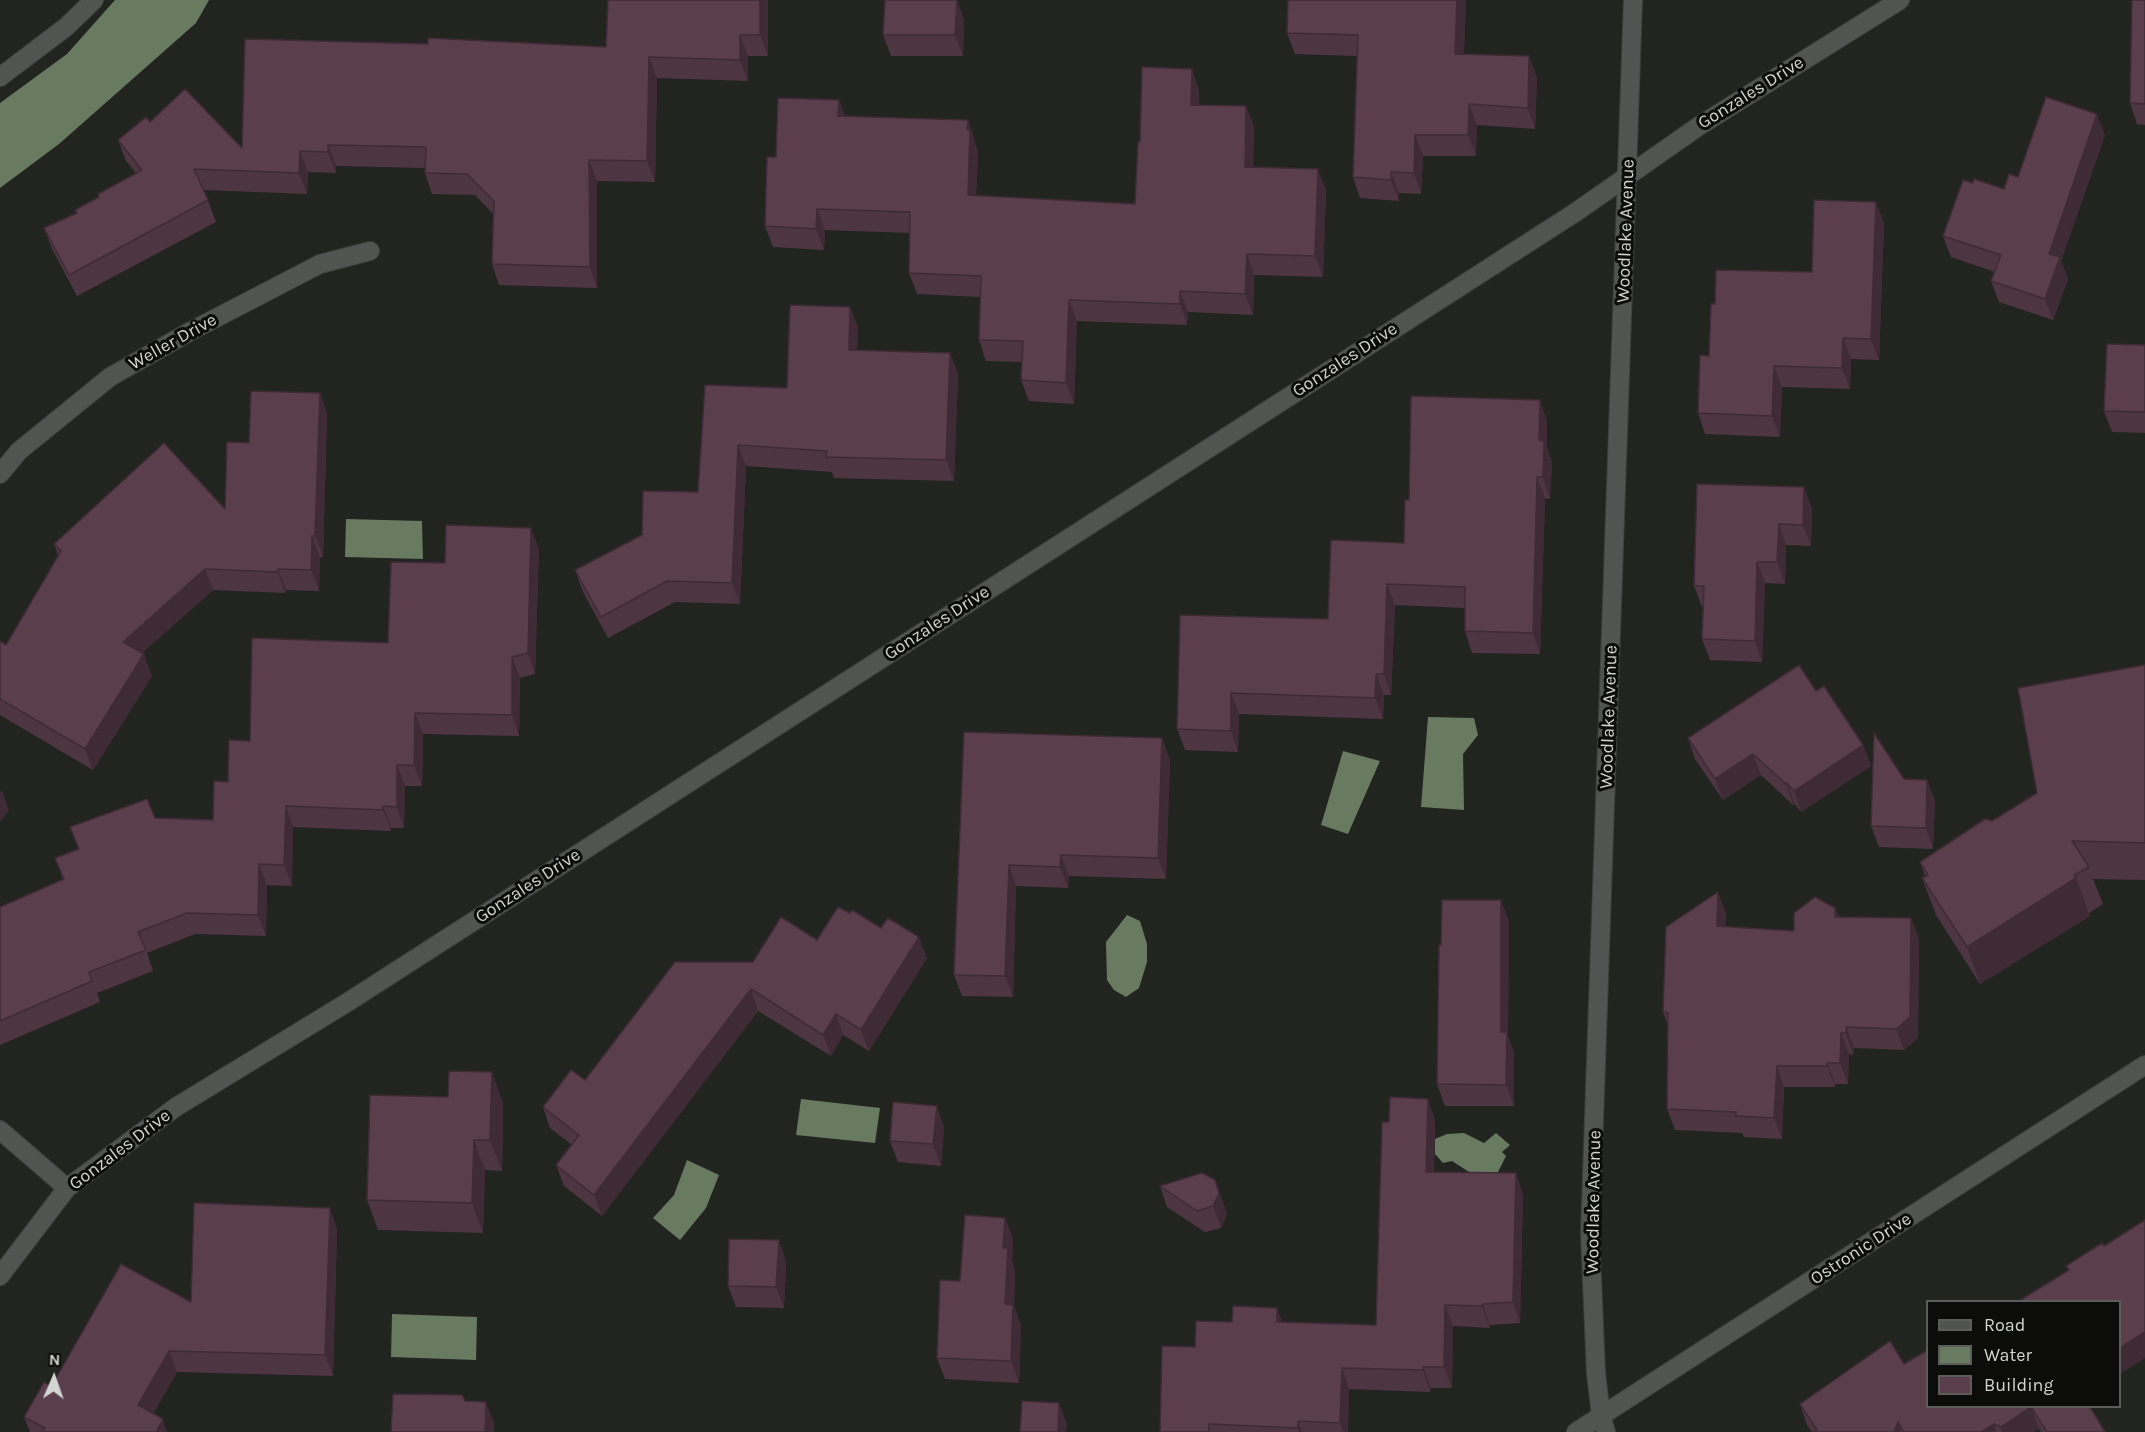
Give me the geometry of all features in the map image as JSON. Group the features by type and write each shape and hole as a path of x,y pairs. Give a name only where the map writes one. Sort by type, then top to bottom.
{"street":[{"path":"0,77 66,27 94,0"},
{"name":"Woodlake Avenue","path":"1603,1424 1590,1234 1633,0"},
{"name":"Gonzales Drive","path":"0,1276 67,1188 176,1107 348,1002 1576,212 1699,126 1900,0"},
{"name":"Weller Drive","path":"0,474 19,451 110,377 190,330 320,264 370,251"},
{"name":"Ostronic Drive","path":"1576,1432 1603,1424 2145,1065"},
{"path":"0,1130 67,1188"}],"water":[{"path":"115,0 209,0 196,23 59,144 0,188 0,103 67,54"},
{"path":"346,519 422,521 423,559 345,557"},
{"path":"1428,717 1474,718 1478,735 1463,754 1464,810 1421,807"},
{"path":"1343,751 1380,761 1348,834 1321,825"},
{"path":"1127,915 1140,921 1147,944 1147,962 1139,988 1126,997 1114,990 1107,980 1106,942"},
{"path":"801,1099 880,1108 875,1143 796,1135"},
{"path":"1464,1133 1484,1143 1496,1133 1510,1145 1502,1152 1506,1156 1497,1174 1483,1181 1452,1161 1443,1163 1435,1154 1435,1139 1447,1134"},
{"path":"687,1160 719,1175 706,1208 680,1240 653,1218 674,1195"},
{"path":"392,1314 477,1317 476,1360 391,1357"}],"building":[{"path":"608,0 760,0 760,35 740,35 740,60 649,57 647,161 589,160 590,267 492,264 494,201 467,174 425,173 426,147 328,145 328,152 300,151 299,173 194,169 208,200 69,275 44,228 77,213 75,210 99,197 98,194 142,170 118,140 146,117 150,122 185,89 242,148 245,39 428,44 428,38 606,47"},
{"path":"885,0 957,0 955,35 883,35"},
{"path":"1288,0 1457,0 1455,54 1529,56 1528,108 1469,104 1468,135 1415,135 1414,173 1391,172 1391,180 1353,177 1358,35 1287,33"},
{"path":"2132,0 2145,0 2145,104 2130,103"},
{"path":"1142,67 1192,69 1191,105 1246,106 1245,167 1318,169 1315,256 1247,254 1245,294 1180,291 1180,304 1069,300 1066,383 1021,380 1023,341 979,340 981,276 909,273 910,212 817,209 816,229 765,226 767,157 776,157 778,98 839,100 838,116 968,120 967,129 970,130 968,195 1135,204 1138,142 1140,142"},
{"path":"2046,97 2097,114 2049,254 2060,257 2045,299 1991,281 2001,255 1943,236 1963,180 1973,183 1974,179 2004,189 2009,174 2018,177"},
{"path":"1814,200 1876,202 1871,339 1843,338 1842,368 1774,366 1772,416 1698,413 1700,355 1709,356 1711,304 1715,304 1716,270 1812,272"},
{"path":"790,305 850,307 849,350 950,353 946,460 826,457 827,451 738,445 732,583 667,581 601,617 575,570 642,535 643,491 698,492 705,385 787,388"},
{"path":"2107,344 2145,345 2145,412 2104,411"},
{"path":"251,391 320,393 315,536 312,536 311,570 278,569 278,572 205,569 123,642 144,654 85,749 0,699 0,641 6,645 61,551 54,544 164,443 225,509 227,442 249,443"},
{"path":"1411,396 1540,400 1539,440 1544,441 1543,477 1537,477 1533,633 1465,631 1465,587 1387,584 1384,674 1376,674 1375,698 1231,693 1231,731 1177,729 1180,615 1328,619 1331,540 1404,543 1405,500 1409,500"},
{"path":"1697,484 1804,487 1803,525 1779,524 1777,562 1757,562 1755,641 1702,639 1704,586 1694,586"},
{"path":"446,525 531,528 528,653 512,657 512,715 415,713 414,765 397,765 397,807 383,806 383,810 286,806 284,865 259,864 258,915 187,913 138,932 146,950 89,972 92,981 0,1021 0,907 64,879 55,858 79,849 70,827 147,799 155,818 213,820 214,781 228,782 229,740 250,741 252,638 388,643 391,562 445,563"},
{"path":"1799,665 1816,691 1824,686 1863,745 1794,791 1753,754 1715,779 1688,738"},
{"path":"2145,665 2145,843 2072,841 2089,867 2074,875 2076,878 1967,947 1922,878 1928,875 1920,862 1985,819 1992,821 2037,793 2018,688"},
{"path":"964,732 1162,738 1158,858 1061,855 1060,867 1009,865 1005,976 954,975"},
{"path":"1874,733 1904,779 1927,780 1926,828 1871,826"},
{"path":"1718,892 1717,926 1794,931 1794,913 1815,897 1835,908 1835,917 1911,918 1910,1017 1896,1029 1846,1027 1846,1033 1841,1033 1840,1063 1827,1063 1827,1066 1777,1066 1774,1118 1736,1116 1736,1112 1667,1109 1668,1013 1663,1012 1666,927"},
{"path":"1442,900 1501,900 1501,1032 1507,1032 1506,1085 1437,1084"},
{"path":"838,907 850,913 852,910 881,928 888,918 919,937 861,1030 836,1014 823,1035 751,989 594,1195 556,1165 579,1135 543,1107 571,1070 585,1080 675,962 753,962 781,917 817,940"},
{"path":"449,1071 492,1072 490,1140 474,1140 472,1203 367,1200 370,1095 448,1097"},
{"path":"1390,1097 1428,1099 1426,1172 1516,1173 1513,1302 1483,1304 1482,1306 1445,1305 1444,1367 1423,1367 1423,1370 1342,1368 1340,1423 1298,1421 1298,1428 1209,1424 1209,1432 1160,1432 1162,1346 1195,1347 1196,1321 1232,1322 1233,1306 1277,1308 1277,1322 1376,1325 1382,1122 1389,1122"},
{"path":"893,1102 937,1106 933,1144 890,1141"},
{"path":"1202,1173 1215,1180 1219,1193 1213,1206 1197,1211 1160,1186"},
{"path":"194,1203 330,1208 325,1355 169,1351 138,1405 163,1419 156,1432 42,1432 45,1428 24,1417 44,1382 51,1387 121,1264 191,1302"},
{"path":"965,1215 1005,1218 1003,1248 1008,1248 1005,1304 1013,1305 1011,1361 937,1358 940,1280 960,1281"},
{"path":"2145,1220 2145,1332 2121,1347 2121,1300 2020,1300 2069,1270 2066,1266 2102,1243 2104,1246"},
{"path":"729,1239 779,1240 776,1287 728,1286"},
{"path":"1890,1341 1904,1364 1926,1351 1926,1408 2030,1408 2001,1427 1994,1424 1981,1432 1904,1432 1898,1422 1894,1432 1813,1432 1817,1430 1800,1404"},
{"path":"393,1394 462,1395 465,1401 486,1402 485,1432 391,1432"},
{"path":"1022,1401 1059,1403 1058,1432 1020,1432"},
{"path":"2032,1408 2091,1408 2105,1432 2047,1432"}]}
